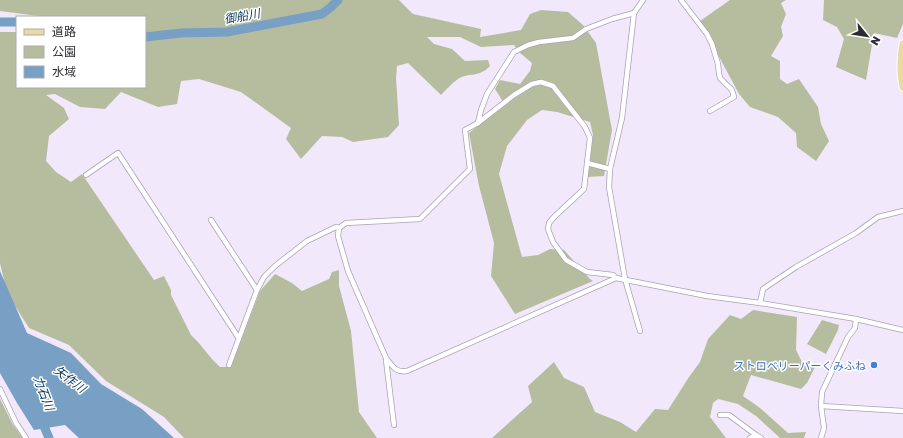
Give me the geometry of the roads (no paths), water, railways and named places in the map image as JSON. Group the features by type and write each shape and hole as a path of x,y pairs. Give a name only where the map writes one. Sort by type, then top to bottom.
{"main road":[{"path":"903,44 900,56 900,73 903,87"}],"street":[{"path":"640,331 626,279 609,187 610,169 622,118 634,13 643,0"},
{"path":"681,0 707,34 712,44 718,64 720,78 732,90 734,97 710,111"},
{"path":"478,123 487,94 514,52 528,45 539,42 573,38 586,29 612,19 634,13"},
{"path":"229,365 238,337 257,290 264,278 275,266 292,251 307,241 336,227 339,228 346,223 420,219 470,169 465,130 478,123 514,95 532,84 541,82 553,86 585,127 590,138 584,189 549,223 548,229 553,242 566,260 587,272 613,274 616,278"},
{"path":"86,175 118,153 238,337"},
{"path":"587,163 610,169"},
{"path":"760,303 763,289 796,267 856,233 878,217 903,211"},
{"path":"211,220 257,290"},
{"path":"339,228 338,236 348,271 386,358 397,371 401,372 407,371 616,278 707,296 856,319 903,330"},
{"path":"822,438 824,428 821,406 822,392 848,337 855,328 856,319"},
{"path":"386,358 394,424"},
{"path":"0,389 18,427 26,438"},
{"path":"821,406 903,411"},
{"path":"720,415 729,415 761,438"},
{"path":"750,438 756,435"}],"water":[{"name":"矢作川","path":"0,271 27,333 71,353 101,384 142,409 174,438 79,438 65,425 34,430 0,373"}],"waterway":[{"name":"御船川","path":"146,37 181,33 227,32 322,14 338,0"},
{"name":"御船川","path":"0,22 16,22"},
{"name":"力石川","path":"40,417 49,438"}],"place":[{"name":"ストロベリーパーくみふね","path":"874,365"}]}
